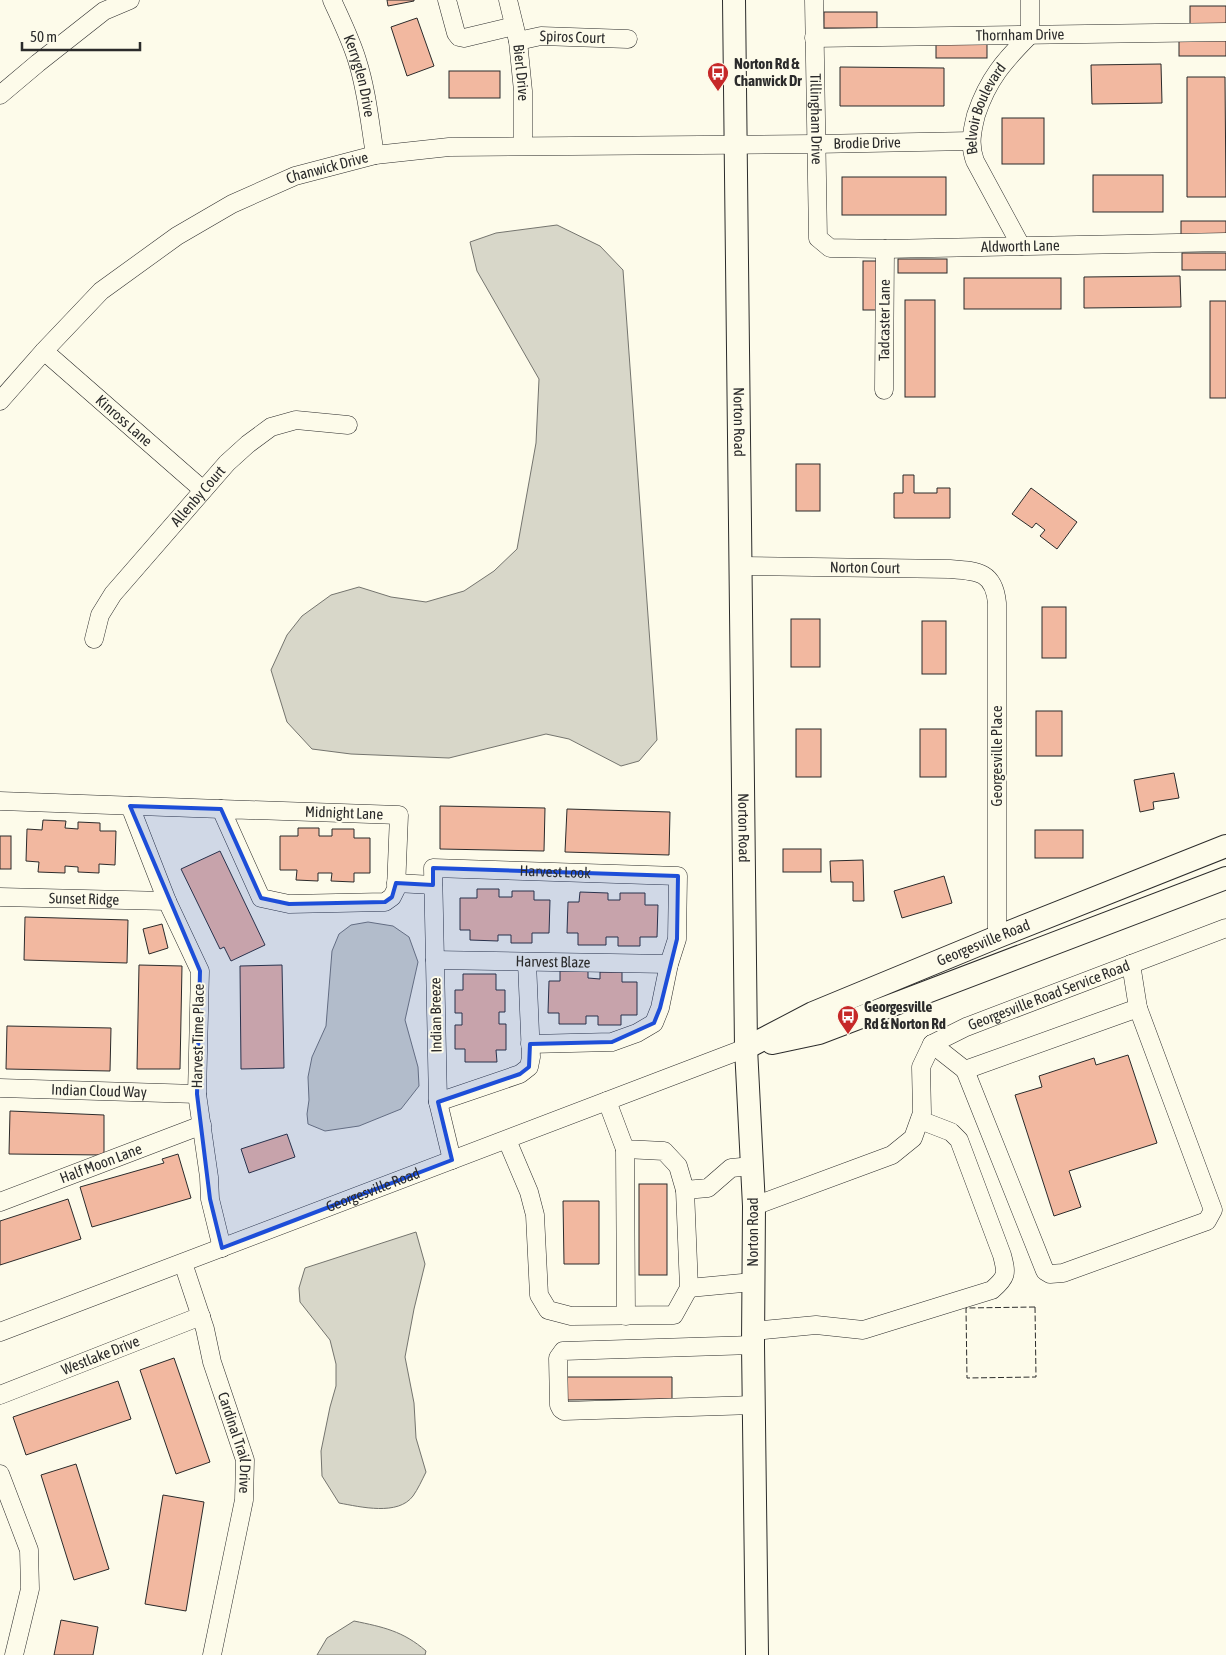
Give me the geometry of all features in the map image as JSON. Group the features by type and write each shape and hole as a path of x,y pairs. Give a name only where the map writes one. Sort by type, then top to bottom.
{"main road":[{"name":"Norton Road","path":"734,0 746,1048 754,1206 753,1338 757,1655"},
{"name":"Georgesville Road","path":"746,1048 813,1013 1226,846"},
{"name":"Georgesville Road","path":"746,1048 819,1033 1226,878"}],"street":[{"path":"0,95 101,6 130,0"},
{"name":"Kerryglen Drive","path":"332,0 357,60 365,90 375,155"},
{"name":"Spiros Court","path":"448,0 456,33 459,37 516,33 541,36 628,38"},
{"name":"Bierl Drive","path":"508,0 516,33 523,91 523,146"},
{"name":"Tillingham Drive","path":"814,0 818,238"},
{"path":"1030,0 1030,35"},
{"name":"Thornham Drive","path":"814,38 1226,32"},
{"name":"Belvoir Boulevard","path":"1021,246 975,161 971,151 971,140 973,125 990,81 1004,62 1030,35"},
{"name":"Brodie Drive","path":"735,144 971,140"},
{"name":"Chanwick Drive","path":"0,401 100,291 177,236 232,204 295,176 375,155 449,147 735,144"},
{"name":"Aldworth Lane","path":"818,238 830,248 885,249 1226,242"},
{"name":"Tadcaster Lane","path":"884,390 885,249"},
{"name":"Kinross Lane","path":"44,351 203,490"},
{"name":"Allenby Court","path":"94,639 100,615 113,594 227,463 248,444 271,427 296,420 348,424"},
{"name":"Norton Court","path":"740,566 950,569 980,573 988,579"},
{"name":"Georgesville Place","path":"988,579 995,590 996,603 997,937"},
{"name":"Midnight Lane","path":"0,801 399,815 396,884"},
{"name":"Harvest Time Place","path":"130,806 167,901 200,971 197,1094 209,1177 210,1199 222,1248"},
{"path":"221,809 261,898 289,904 385,902 392,897 396,884 433,876"},
{"name":"Harvest Look","path":"433,876 678,876 678,939 669,964"},
{"name":"Indian Breeze","path":"433,876 438,1102 452,1160"},
{"name":"Sunset Ridge","path":"0,897 167,901"},
{"name":"Georgesville Road Service Road","path":"932,1044 966,1027 1226,928"},
{"name":"Harvest Blaze","path":"435,960 669,964"},
{"path":"438,1102 520,1074 529,1066 531,1057 527,962"},
{"path":"530,1044 612,1042 637,1033 654,1023 660,1008 669,964"},
{"path":"754,1206 892,1155 913,1138 922,1113 921,1067 932,1044 965,1070 1045,1271 1050,1274 1063,1273 1207,1221 1213,1210 1138,1008 1131,964"},
{"path":"965,1070 1138,1008"},
{"name":"Georgesville Road","path":"0,1332 746,1048"},
{"name":"Indian Cloud Way","path":"0,1088 197,1094"},
{"path":"607,1101 625,1150 626,1316"},
{"path":"754,1405 564,1411 561,1410 559,1405 558,1358 563,1351 753,1338 816,1325 863,1330 992,1290 1002,1282 1006,1272 1002,1255 959,1140 951,1132 920,1120"},
{"name":"Half Moon Lane","path":"0,1202 202,1126"},
{"path":"507,1140 529,1192 535,1215 539,1295 548,1310 571,1316 674,1315 689,1288 685,1190 678,1166 664,1151 625,1150"},
{"path":"685,1190 708,1188 731,1168 752,1166"},
{"name":"Cardinal Trail Drive","path":"183,1263 205,1329 212,1362 245,1460 244,1500 212,1655"},
{"path":"689,1288 753,1282"},
{"name":"Westlake Drive","path":"0,1394 201,1316"},
{"path":"0,1474 29,1550 30,1589 14,1655"}],"highlighted area":[{"path":"130,806 221,809 261,898 289,904 385,902 392,897 396,883 433,885 433,868 678,876 677,939 660,1008 654,1023 612,1042 530,1044 529,1067 520,1074 438,1102 452,1160 222,1248 210,1199 197,1094 200,971"}],"shaded area":[{"path":"557,225 600,246 623,270 657,740 639,761 621,766 569,739 546,734 449,758 351,754 312,749 287,722 271,670 287,635 302,616 331,595 359,587 391,597 426,602 464,591 494,571 517,549 536,443 539,379 477,271 470,242 496,233"},
{"path":"368,922 393,926 409,937 418,962 405,1020 418,1067 419,1086 401,1109 359,1126 325,1131 308,1124 308,1077 312,1057 326,1026 332,951 339,934 351,925"},
{"path":"416,1232 425,1264 405,1357 414,1403 416,1438 426,1472 413,1496 398,1506 379,1508 339,1503 322,1476 321,1451 336,1386 336,1364 330,1340 300,1302 299,1288 305,1268"},
{"path":"354,1621 401,1634 426,1651 425,1655 317,1655 327,1638"}],"building":[{"path":"387,0 414,0 414,1 388,6"},
{"path":"1190,6 1226,6 1226,24 1190,24"},
{"path":"824,12 877,12 877,28 824,28"},
{"path":"417,18 434,66 407,76 391,27"},
{"path":"1179,39 1226,39 1226,56 1179,56"},
{"path":"936,42 987,42 987,58 936,58"},
{"path":"1161,64 1162,103 1092,104 1091,65"},
{"path":"840,67 944,68 944,106 840,106"},
{"path":"449,71 500,71 500,98 449,98"},
{"path":"1187,77 1225,77 1226,197 1187,197"},
{"path":"1002,118 1044,118 1044,164 1002,164"},
{"path":"1093,175 1163,175 1163,212 1093,212"},
{"path":"842,177 946,177 946,215 842,215"},
{"path":"1181,221 1226,221 1226,238 1181,238"},
{"path":"1182,253 1226,253 1226,270 1182,270"},
{"path":"898,259 947,259 947,273 898,273"},
{"path":"863,261 879,261 879,310 863,310"},
{"path":"1180,276 1181,307 1084,308 1084,277"},
{"path":"964,278 1061,278 1061,309 964,309"},
{"path":"905,300 935,300 935,397 905,397"},
{"path":"1210,301 1226,301 1226,398 1210,398"},
{"path":"796,464 820,464 820,511 796,511"},
{"path":"903,475 914,475 914,493 937,493 937,488 950,488 950,518 894,518 894,493 903,493"},
{"path":"1031,488 1077,522 1057,549 1040,536 1045,530 1036,523 1032,528 1012,514"},
{"path":"1042,607 1066,607 1066,658 1042,658"},
{"path":"791,619 820,619 820,667 791,667"},
{"path":"922,621 946,621 946,674 922,674"},
{"path":"1036,711 1062,711 1062,756 1036,756"},
{"path":"796,729 821,729 821,777 796,777"},
{"path":"920,729 946,729 946,777 920,777"},
{"path":"1174,773 1179,798 1153,802 1154,809 1140,812 1134,780"},
{"path":"440,806 545,808 544,851 440,849"},
{"path":"567,809 670,812 669,855 565,852"},
{"path":"43,820 66,821 65,828 78,829 78,822 100,823 100,831 116,831 115,865 99,864 99,873 78,872 78,867 65,866 65,873 38,872 39,862 26,861 27,829 42,830"},
{"path":"298,828 319,828 319,836 332,836 332,829 354,829 354,838 370,838 370,873 354,873 354,882 331,881 332,873 318,873 318,881 296,880 297,870 280,870 280,836 298,836"},
{"path":"1035,830 1083,830 1083,858 1035,858"},
{"path":"0,836 11,836 11,869 0,869"},
{"path":"783,849 821,849 821,872 783,872"},
{"path":"220,851 265,945 231,961 224,947 220,949 181,869"},
{"path":"863,860 864,901 853,901 853,882 831,882 830,861"},
{"path":"944,876 952,903 902,918 894,891"},
{"path":"477,889 499,889 499,897 512,897 512,891 534,891 534,900 550,900 549,933 532,933 532,943 511,943 511,935 498,935 498,941 470,940 470,930 460,930 460,898 477,898"},
{"path":"580,892 608,893 608,900 620,900 620,893 645,893 645,905 658,905 657,937 640,937 640,946 618,946 618,937 606,937 606,945 578,945 578,933 567,933 568,902 579,902"},
{"path":"25,917 128,920 127,963 24,960"},
{"path":"162,924 168,948 149,954 143,929"},
{"path":"139,965 182,966 180,1069 137,1069"},
{"path":"282,965 284,1068 241,1069 240,966"},
{"path":"560,971 588,971 588,978 600,979 600,972 622,972 622,982 637,982 637,1015 621,1015 621,1025 598,1025 598,1016 586,1016 586,1024 559,1024 559,1013 548,1013 549,981 560,981"},
{"path":"463,974 496,974 496,990 505,990 505,1012 499,1012 499,1024 506,1024 506,1050 496,1050 497,1062 465,1062 465,1049 455,1049 455,1025 462,1025 462,1013 455,1013 455,990 463,990"},
{"path":"7,1026 111,1028 110,1071 6,1069"},
{"path":"1128,1055 1157,1143 1069,1171 1081,1207 1054,1216 1015,1095 1042,1087 1039,1076 1094,1058 1096,1065"},
{"path":"10,1111 104,1115 104,1155 9,1154"},
{"path":"287,1134 295,1157 249,1173 241,1149"},
{"path":"178,1154 191,1198 92,1227 80,1187 164,1163 162,1159"},
{"path":"639,1184 667,1184 667,1275 639,1275"},
{"path":"68,1199 81,1239 0,1265 0,1221"},
{"path":"563,1201 599,1201 599,1264 564,1264"},
{"path":"174,1358 210,1462 176,1474 140,1370"},
{"path":"566,1377 672,1377 672,1399 566,1400"},
{"path":"118,1381 131,1419 26,1455 13,1417"},
{"path":"76,1464 109,1569 74,1580 41,1475"},
{"path":"163,1495 204,1502 186,1611 145,1604"},
{"path":"61,1620 98,1627 93,1655 54,1655"}],"fence":[{"path":"1035,1307 1036,1377 967,1378 966,1308 1035,1307"}],"place":[{"name":"Norton Rd & Chanwick Dr","path":"718,92"},
{"name":"Georgesville Rd & Norton Rd","path":"848,1035"}]}
